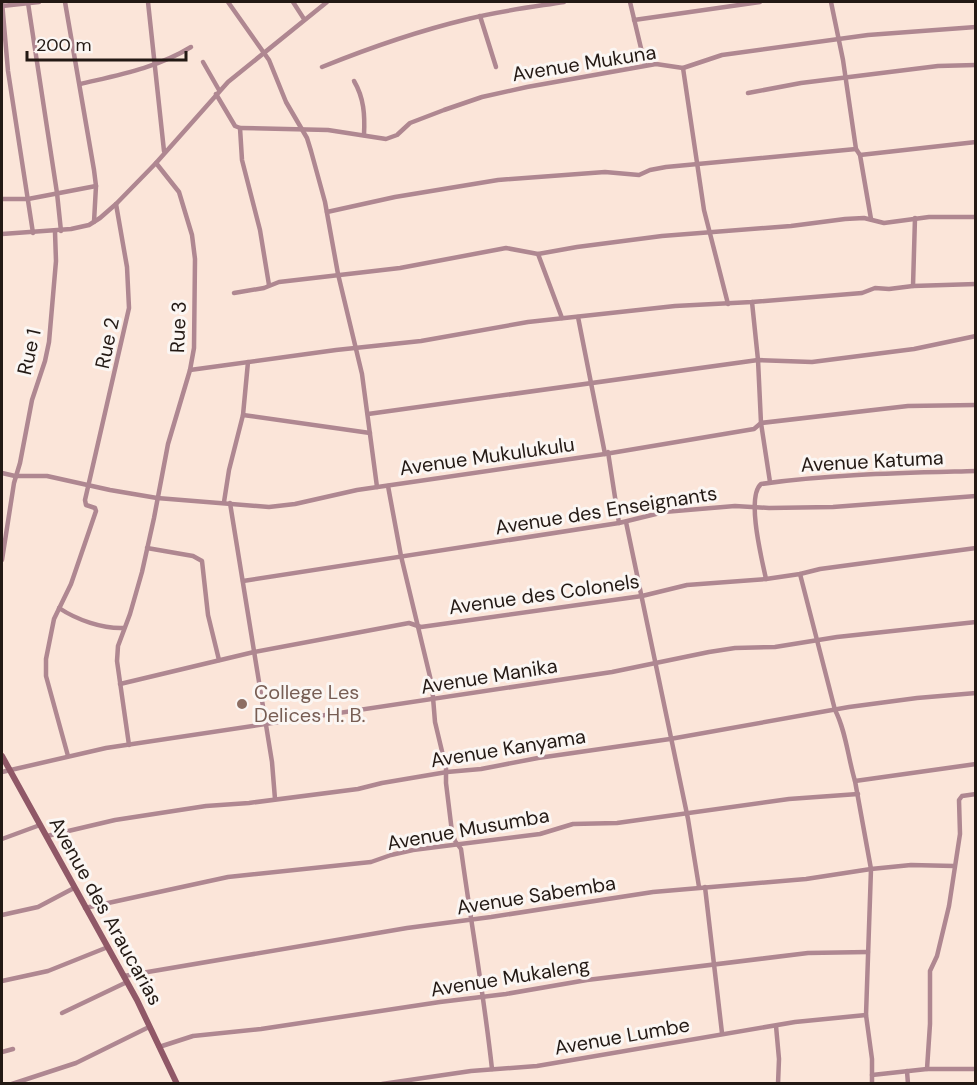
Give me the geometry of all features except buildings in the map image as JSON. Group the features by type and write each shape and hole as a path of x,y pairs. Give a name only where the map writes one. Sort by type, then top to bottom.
{"street":[{"path":"33,233 8,71 2,4 39,2"},
{"path":"65,2 96,186 94,222"},
{"path":"148,2 164,152"},
{"path":"228,2 263,52 277,77 286,102 311,151 327,212 354,348 362,374 377,487"},
{"path":"293,2 304,19"},
{"path":"2,234 58,231 83,227 94,222 116,204 156,163 218,92 263,52 327,2"},
{"path":"322,67 401,38 480,16 544,3 564,2"},
{"path":"630,2 645,65"},
{"path":"634,20 760,2"},
{"path":"831,2 840,40 856,149 860,155 871,219"},
{"name":"Rue 1","path":"2,560 15,476 20,463 32,400 49,342 58,231 57,193 28,3"},
{"path":"480,16 495,67"},
{"name":"Avenue Mukuna","path":"240,128 328,130 380,139 392,137 410,123 482,97 527,87 645,65 657,64 682,68 722,55 888,33 975,27"},
{"path":"80,84 154,65 191,47"},
{"path":"203,62 235,126 240,128 242,160 260,230 269,285"},
{"path":"748,93 801,83 938,66 975,65"},
{"path":"682,68 709,233 728,304"},
{"path":"354,81 363,102 364,135"},
{"path":"860,155 975,142"},
{"path":"327,212 396,197 498,180 605,172 639,175 660,168 856,149"},
{"name":"Rue 3","path":"129,745 116,655 130,614 147,548 170,437 190,370 194,339 195,259 192,235 179,192 156,163"},
{"path":"2,199 28,199 96,186"},
{"name":"Rue 2","path":"89,486 129,308 127,267 116,204"},
{"path":"234,293 338,274 416,266 506,248 538,254 630,240 845,219 871,219 884,223 938,216 975,217"},
{"path":"913,286 915,218"},
{"path":"538,254 562,318"},
{"path":"190,370 421,341 489,328 562,318 675,306 862,293 875,288 975,284"},
{"path":"752,302 761,423 770,482 757,487 755,515 766,579"},
{"path":"578,317 607,453 619,523"},
{"path":"368,414 758,360 812,362 914,349 975,336"},
{"path":"248,362 243,415 226,481 227,502 243,581 266,723 275,799"},
{"name":"Avenue Mukulukulu","path":"2,473 15,476 47,476 158,498 227,502 261,507 282,506 377,487 754,429 761,423 908,406 975,405"},
{"path":"243,415 370,433"},
{"name":"Avenue Katuma","path":"770,482 884,473 927,474 975,471"},
{"path":"68,756 45,671 53,622 70,584 96,511 86,503 89,486"},
{"path":"388,486 401,556 432,685 435,722 447,772 450,822 454,839 461,849 475,955 481,976 492,1069"},
{"name":"Avenue des Enseignants","path":"243,581 626,522 664,513 735,506 833,507 975,496"},
{"path":"626,522 702,887 722,1033"},
{"path":"147,548 193,556 202,561 208,615 219,660"},
{"name":"Avenue des Colonels","path":"120,684 254,652 409,623 417,626 642,596 687,585 766,579 820,569 975,548"},
{"path":"800,574 855,781 871,869 866,1015 872,1083"},
{"path":"59,608 102,626 124,628"},
{"name":"Avenue Manika","path":"2,772 68,756 129,745 612,672 735,648 775,647 975,622"},
{"name":"Avenue Kanyama","path":"47,837 136,816 364,788 447,772 481,770 538,758 670,739 835,710 917,698 975,693"},
{"name":"Avenue des Araucarias","path":"2,756 108,947 177,1083"},
{"path":"855,781 975,764"},
{"name":"Avenue Musumba","path":"85,908 228,877 371,862 413,850 540,834 573,824 617,823 789,799 858,794"},
{"path":"927,1069 930,971 937,956 946,918 960,834 959,800 963,795 975,794"},
{"path":"2,839 40,825"},
{"name":"Avenue Sabemba","path":"62,1013 125,979 387,931 702,887 806,879 871,869 924,865 954,866"},
{"path":"2,915 39,907 74,888"},
{"path":"2,981 48,971 108,947"},
{"name":"Avenue Mukaleng","path":"159,1047 193,1036 261,1029 587,980 808,952 868,952"},
{"name":"Avenue Lumbe","path":"386,1083 492,1069 537,1066 722,1033 813,1019 866,1015"},
{"path":"776,1026 780,1068 778,1083"},
{"path":"12,1083 76,1063 149,1027"},
{"path":"2,1052 13,1049"},
{"path":"872,1075 927,1069 975,1069"},
{"path":"907,1071 908,1083"}],"place":[{"name":"College Les Delices H. B.","path":"242,704"}]}
